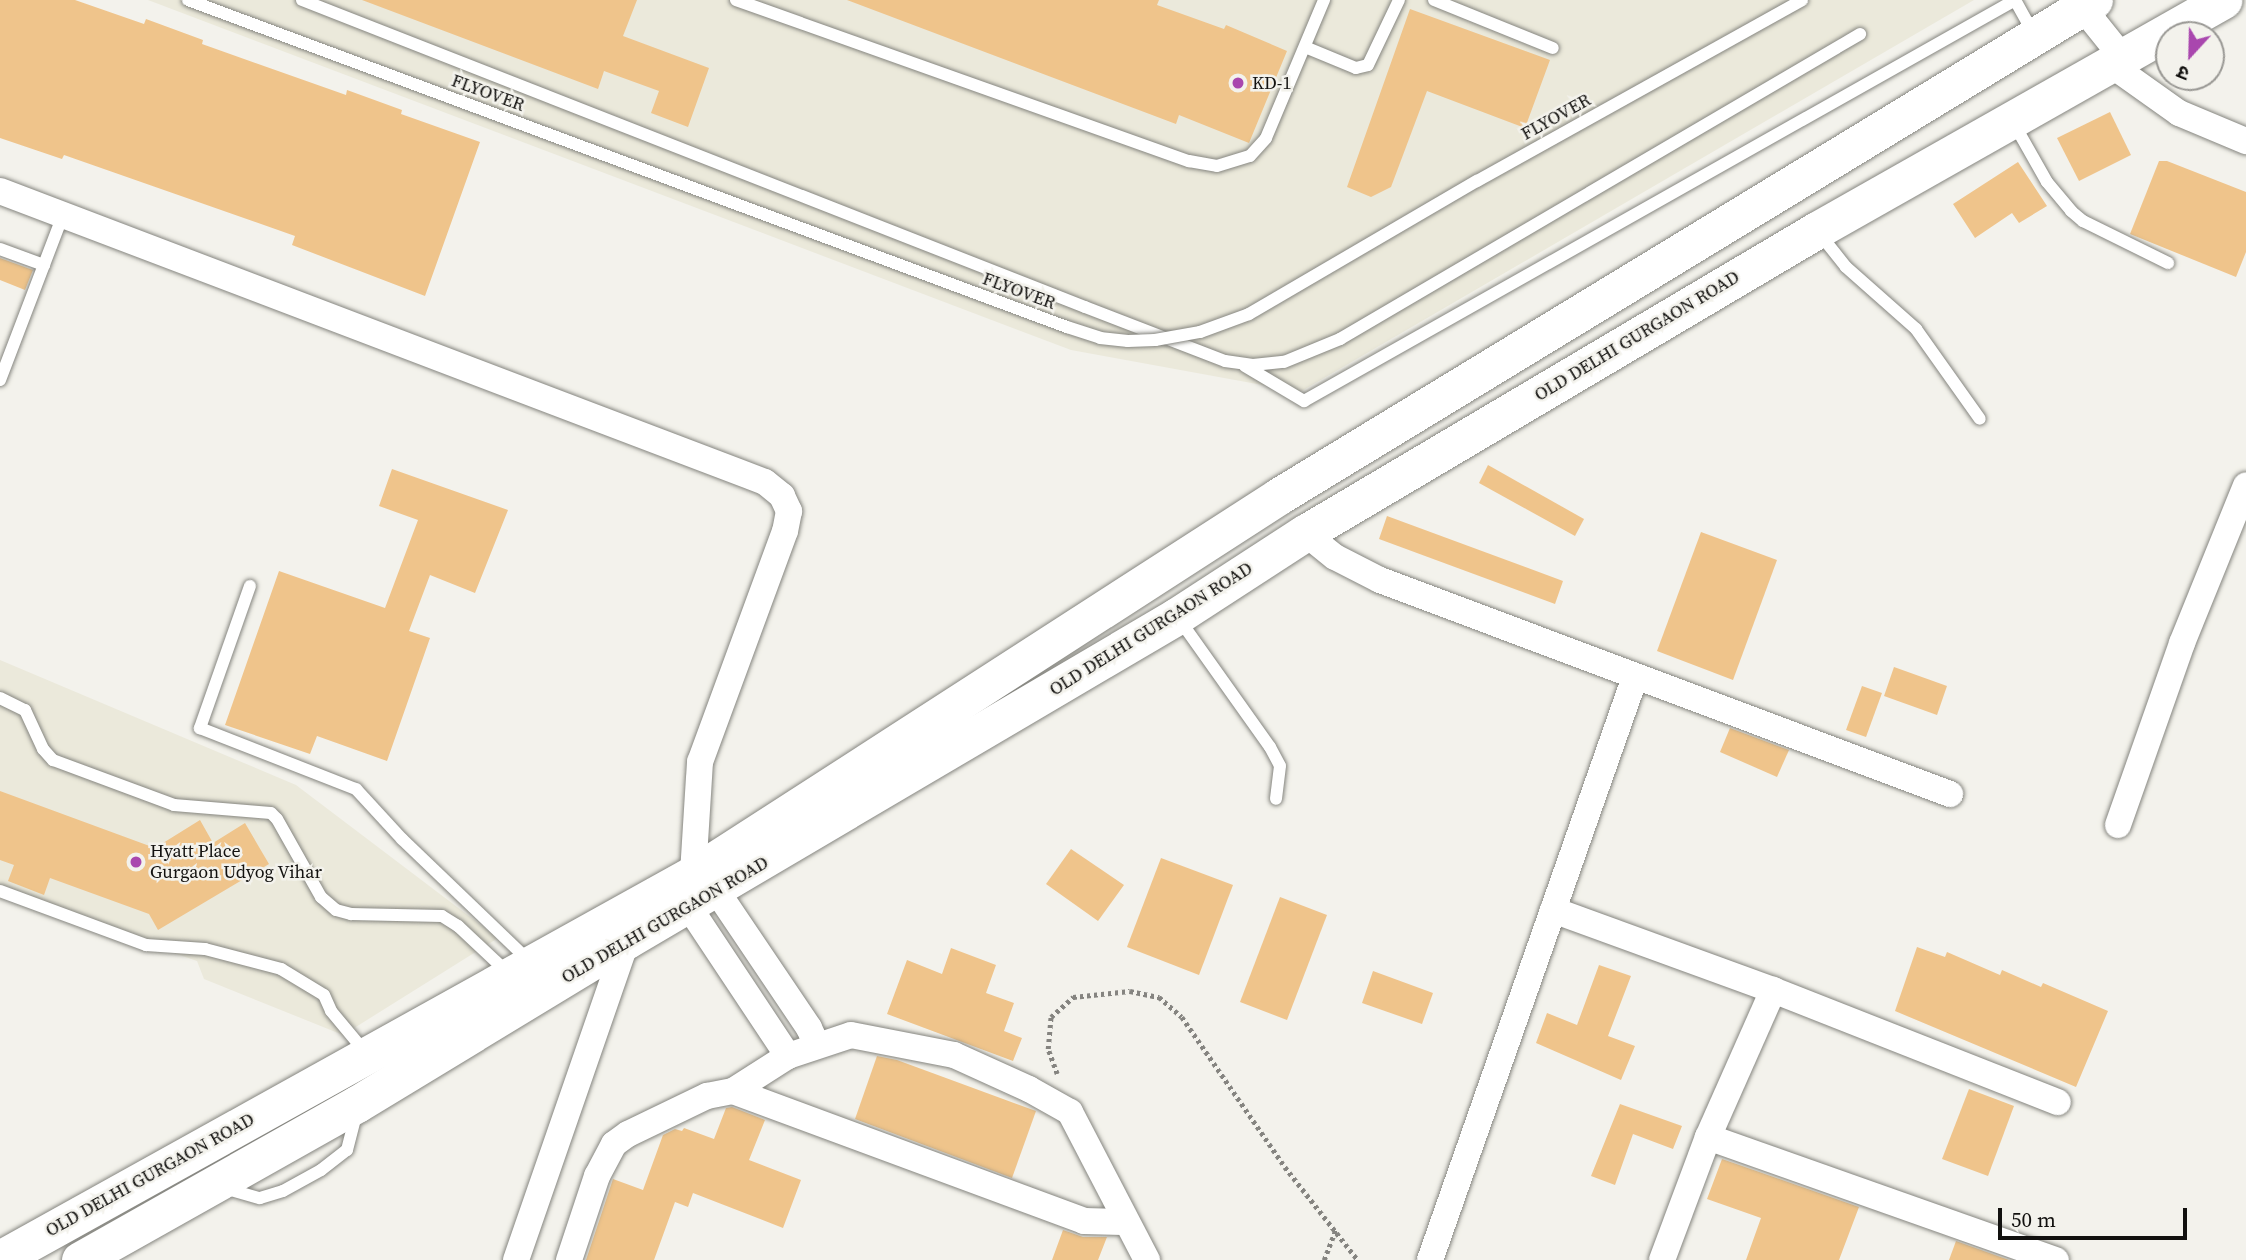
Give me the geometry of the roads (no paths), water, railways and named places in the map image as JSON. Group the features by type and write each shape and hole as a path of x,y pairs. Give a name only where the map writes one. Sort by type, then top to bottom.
{"main road":[{"name":"OLD DELHI GURGAON ROAD","path":"0,1259 521,970 699,890 1177,616 1305,533 1817,230 2223,0"},
{"name":"OLD DELHI GURGAON ROAD","path":"80,1260 357,1104 627,940 1208,542 2034,34 2088,4"},
{"path":"1208,542 1233,579"}],"street":[{"path":"2088,4 2123,58 2179,113 2246,141"},
{"path":"2123,58 2169,93 2246,127"},
{"path":"0,191 765,482 782,496 789,510 785,531 700,762 699,890 788,1056"},
{"path":"2118,825 2182,643 2246,485"},
{"path":"1305,533 1358,571 1950,794"},
{"path":"1430,1260 1635,677"},
{"path":"699,890 809,1028 817,1045"},
{"path":"1553,909 1773,990 2057,1102"},
{"path":"516,1260 627,940"},
{"path":"1671,1257 1708,1137 1773,990"},
{"path":"569,1260 597,1176 614,1144 628,1134 708,1096 733,1091 788,1056 851,1035 954,1055 1029,1089 1070,1112 1147,1260"},
{"path":"733,1091 1084,1221 1126,1222"},
{"path":"1708,1137 2056,1260"}],"lane":[{"name":"FLYOVER","path":"188,0 1067,327 1100,338 1128,341 1154,340 1200,332 1249,314 1477,181 1802,0"},
{"path":"302,0 1085,307 1240,363 1284,362 1340,339 1860,34"},
{"path":"736,0 1189,161 1217,166 1251,156 1266,138 1324,0"},
{"path":"1305,47 1356,68 1363,68 1371,60 1399,0"},
{"path":"1434,0 1553,48"},
{"path":"1240,363 1304,401 2015,0 2034,34"},
{"path":"2011,119 2047,182 2071,211 2168,263"},
{"path":"0,380 63,215"},
{"path":"1817,230 1846,267 1916,329 1980,419"},
{"path":"0,249 44,265"},
{"path":"250,586 200,728 356,789 521,970"},
{"path":"1177,616 1275,756 1280,766 1276,799"},
{"path":"0,698 25,710 43,749 53,760 174,805 271,813 321,897 336,910 351,914 442,916 521,970"},
{"path":"0,891 146,945 205,949 281,969 324,995 331,1011 367,1055"}],"place":[{"name":"KD-1","path":"1238,83"},
{"name":"Hyatt Place Gurgaon Udyog Vihar","path":"136,862"}]}
